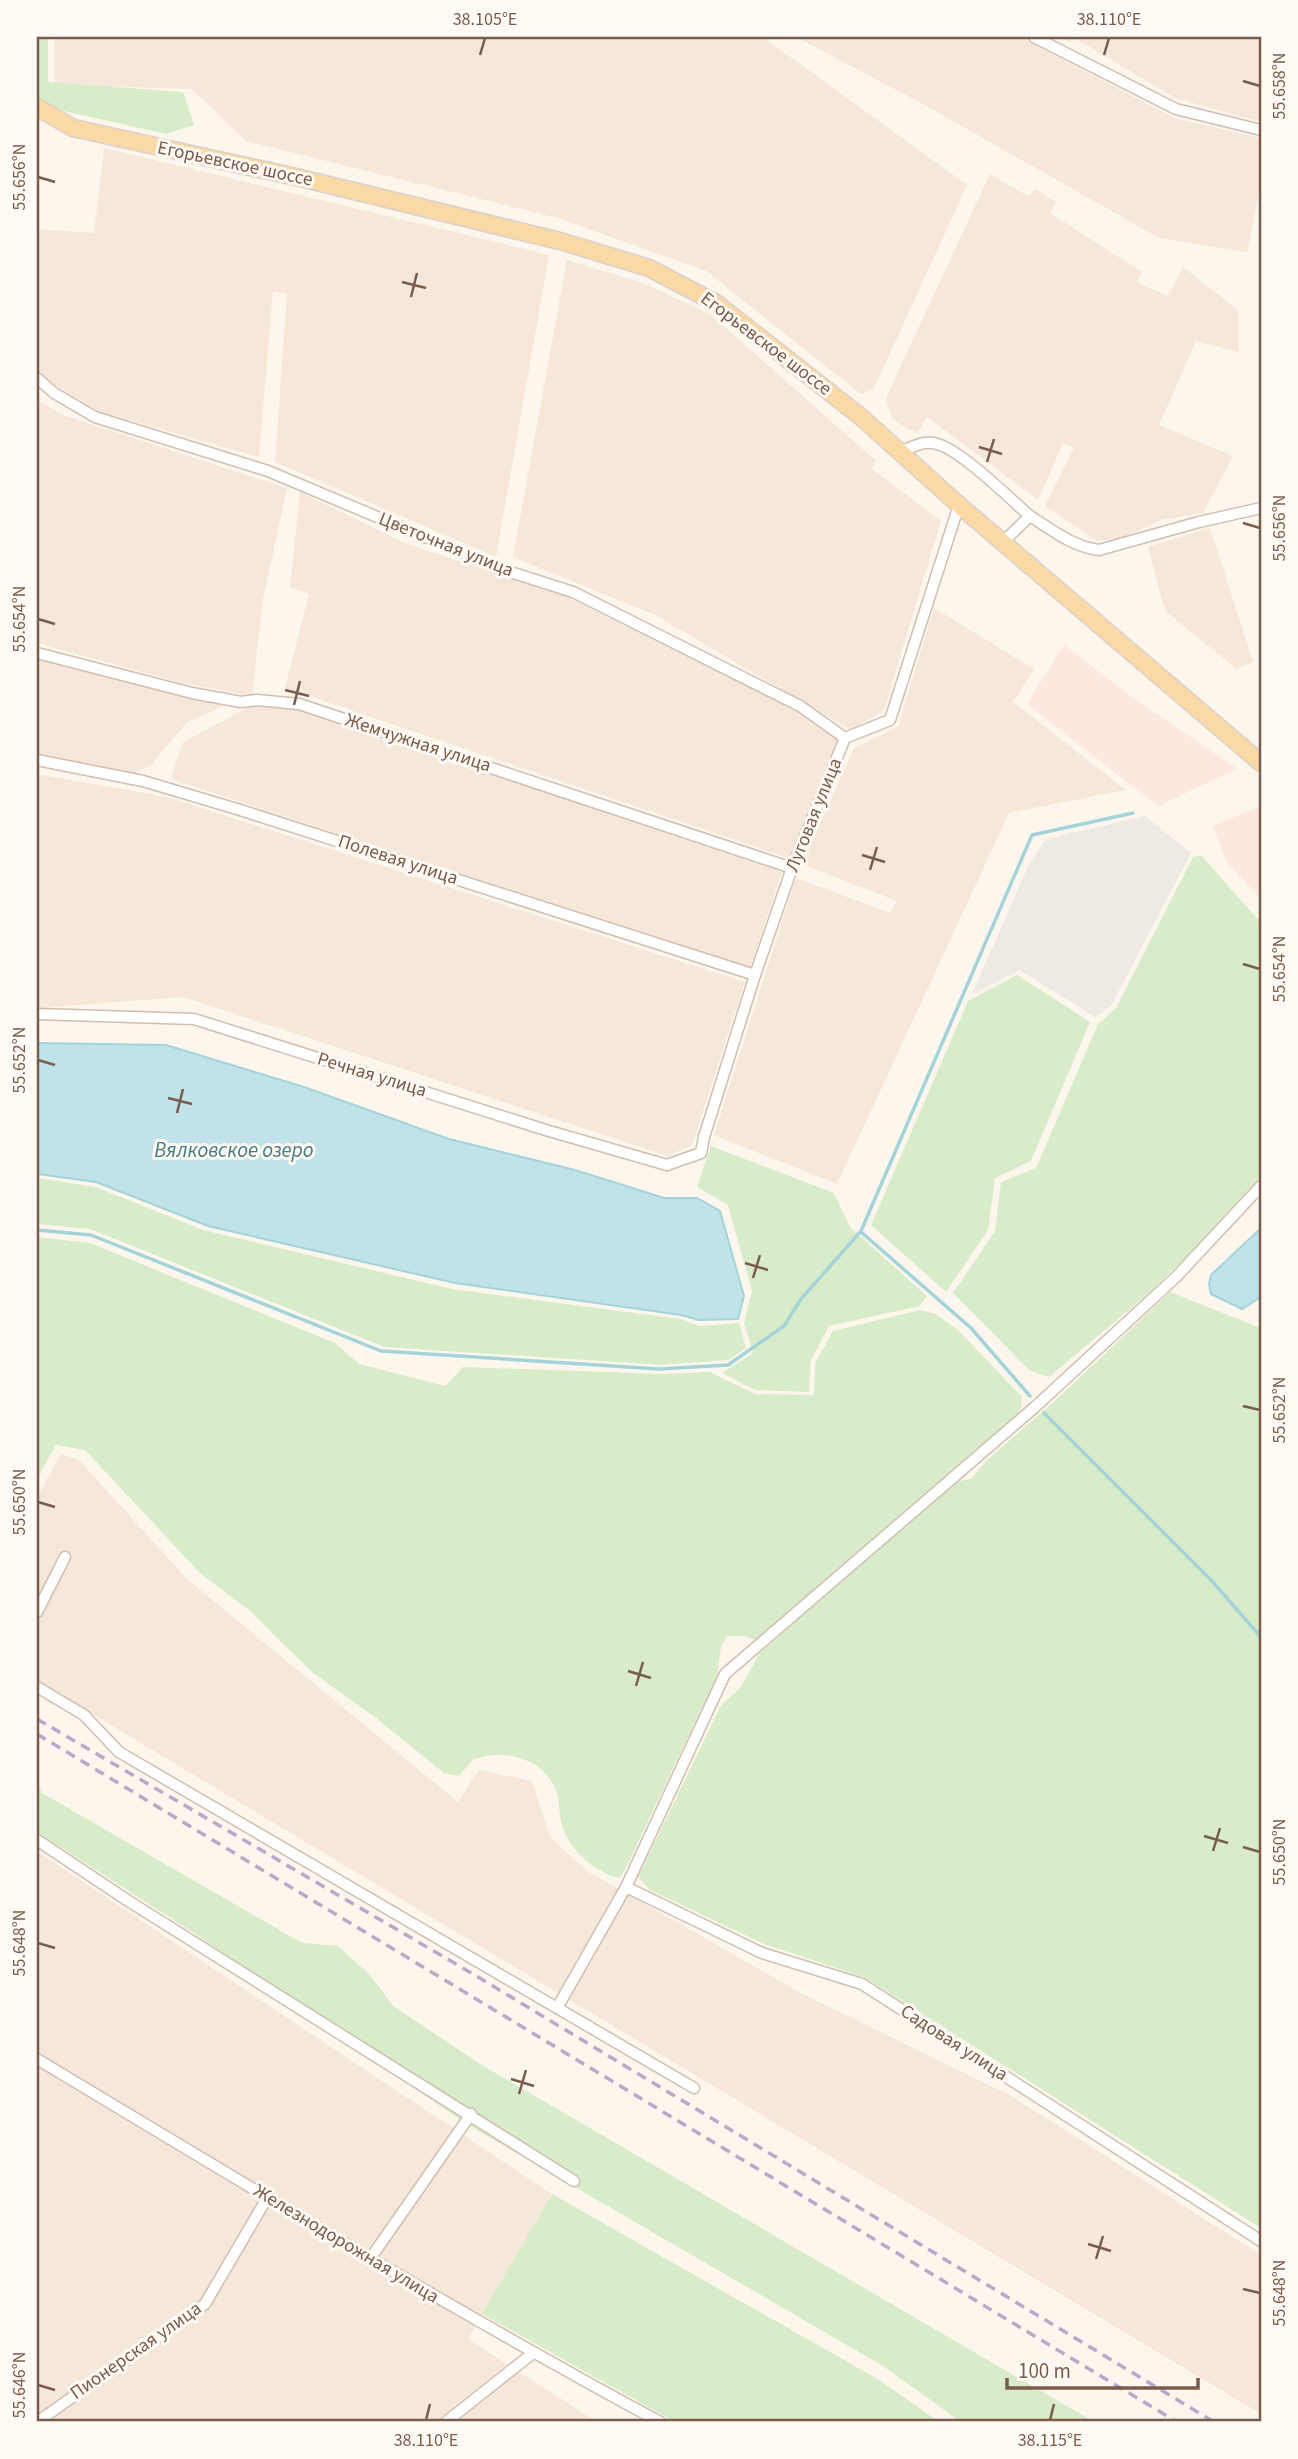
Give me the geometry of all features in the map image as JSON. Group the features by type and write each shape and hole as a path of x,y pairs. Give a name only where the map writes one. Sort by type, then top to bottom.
{"main road":[{"name":"Егорьевское шоссе","path":"37,107 73,128 296,177 560,240 649,268 716,303 796,364 1261,763"}],"street":[{"path":"1034,37 1176,109 1261,130"},
{"name":"Цветочная улица","path":"37,378 54,393 95,417 268,471 501,569 573,592 800,706 845,738"},
{"path":"900,452 921,443 938,444 970,464 1030,516 1086,549 1099,550 1261,508"},
{"name":"Луговая улица","path":"701,1153 755,975 792,867 845,738 890,720 959,505"},
{"path":"1003,542 1030,516"},
{"name":"Жемчужная улица","path":"37,653 192,693 241,702 257,700 299,704 792,867"},
{"name":"Полевая улица","path":"37,760 143,781 237,808 755,975"},
{"name":"Речная улица","path":"37,1014 194,1019 549,1131 667,1165 701,1153"},
{"path":"556,2008 626,1886 725,1674 1035,1407 1176,1277 1261,1186"},
{"path":"37,1612 65,1557"},
{"path":"37,1687 84,1714 119,1752 694,2088"},
{"path":"37,1840 130,1902 574,2180"},
{"name":"Садовая улица","path":"626,1886 762,1952 862,1984 1261,2241"},
{"name":"Железнодорожная улица","path":"37,2059 370,2259 660,2422"},
{"path":"370,2259 471,2114"},
{"name":"Пионерская улица","path":"37,2422 205,2304 267,2198"},
{"path":"446,2422 533,2353"}],"shaded area":[{"path":"54,37 763,37 967,185 874,388 861,394 706,271 561,219 246,141 192,89 55,85"},
{"path":"796,37 1020,37 1174,118 1261,138 1261,182 1247,252 1159,238 923,104"},
{"path":"1058,37 1073,37 1070,42"},
{"path":"1073,37 1259,37 1261,122 1175,98"},
{"path":"104,148 549,255 496,557 275,462 287,293 273,292 259,457 100,412 48,381 37,369 37,229 94,233"},
{"path":"990,174 1028,196 1036,189 1056,202 1050,213 1142,272 1137,282 1168,296 1183,267 1238,310 1239,352 1196,341 1159,425 1233,456 1203,513 1161,520 1122,538 1097,541 1045,506 1074,448 1063,443 1038,500 927,417 917,433 892,418 886,398"},
{"path":"567,260 643,283 710,314 876,461 872,469 941,521 884,710 851,730 655,615 513,557"},
{"path":"37,400 63,415 287,488 263,599 252,696 178,682 37,643"},
{"path":"300,492 407,544 563,595 799,711 838,740 789,858 285,688 309,594 290,587"},
{"path":"1210,528 1253,662 1237,669 1165,611 1148,547"},
{"path":"934,608 1034,669 1013,702 1126,790 1009,813 837,1184 714,1135 796,878 890,913 897,901 802,864 854,748 898,727"},
{"path":"1064,645 1125,692 1237,769 1158,806 1027,704"},
{"path":"37,659 195,700 229,703 186,723 151,765 131,775 37,753"},
{"path":"251,706 298,709 783,869 750,969 171,779 183,742"},
{"path":"37,774 167,797 745,982 692,1145 668,1156 184,997 37,1008"},
{"path":"1261,806 1261,899 1228,863 1212,826"},
{"path":"1145,816 1191,853 1111,1006 1095,1017 1020,970 972,994 1030,862 1046,839"},
{"path":"61,1454 79,1460 187,1579 458,1802 479,1770 532,1781 550,1837 587,1871 803,1994 1013,2097 1261,2255 1261,2414 37,1681 37,1498"},
{"path":"37,1851 552,2194 468,2339 597,2422 37,2422"}],"green space":[{"path":"37,37 48,37 48,82 183,92 194,125 166,134 37,105"},
{"path":"1201,855 1261,923 1261,1176 1150,1292 1049,1377 1030,1371 953,1293 995,1231 1001,1182 1036,1168 1098,1024 1116,1008 1193,857"},
{"path":"1017,975 1090,1022 1031,1161 995,1178 988,1230 946,1292 871,1225 968,1001"},
{"path":"711,1146 834,1193 850,1227 927,1296 920,1306 829,1326 811,1360 809,1392 755,1390 722,1373 753,1353 744,1323 752,1291 728,1205 697,1187"},
{"path":"37,1178 96,1187 203,1230 452,1289 680,1319 700,1326 739,1323 746,1348 729,1360 662,1365 384,1347 90,1229 37,1224"},
{"path":"37,1237 90,1243 335,1343 359,1364 445,1386 463,1367 664,1374 710,1372 755,1394 814,1395 815,1363 833,1331 920,1310 936,1314 959,1331 1022,1397 1021,1407 1016,1416 756,1640 744,1636 727,1636 721,1646 717,1676 619,1878 594,1866 573,1847 562,1826 553,1784 539,1768 520,1758 498,1755 474,1759 458,1776 444,1773 376,1718 313,1673 249,1610 200,1573 85,1450 56,1445 37,1479"},
{"path":"1170,1292 1261,1328 1261,2228 864,1977 764,1944 650,1890 638,1877 721,1705 741,1687 759,1654 953,1482 971,1479 987,1460 1059,1397"},
{"path":"37,1781 42,1793 302,1943 338,1946 370,1975 393,2006 480,2064 1094,2422 961,2422 883,2366 463,2122 194,1933 37,1832"},
{"path":"552,2194 881,2381 939,2422 675,2422 482,2314"}],"water":[{"name":"Вялковское озеро","path":"37,1043 166,1045 304,1087 449,1139 575,1170 664,1198 697,1198 720,1211 744,1296 738,1319 699,1320 681,1315 455,1283 208,1226 96,1182 37,1174"},
{"path":"1261,1228 1261,1297 1242,1309 1211,1294 1211,1275"}],"waterway":[{"path":"37,1230 91,1235 381,1351 659,1369 728,1365 784,1326 801,1299 861,1231 1032,835 1133,813"},
{"path":"861,1232 971,1328 1030,1396"},
{"path":"1044,1413 1211,1580 1261,1637"}],"railway":[{"path":"37,1719 473,1974 1214,2422"},
{"path":"37,1734 1177,2422"}]}
